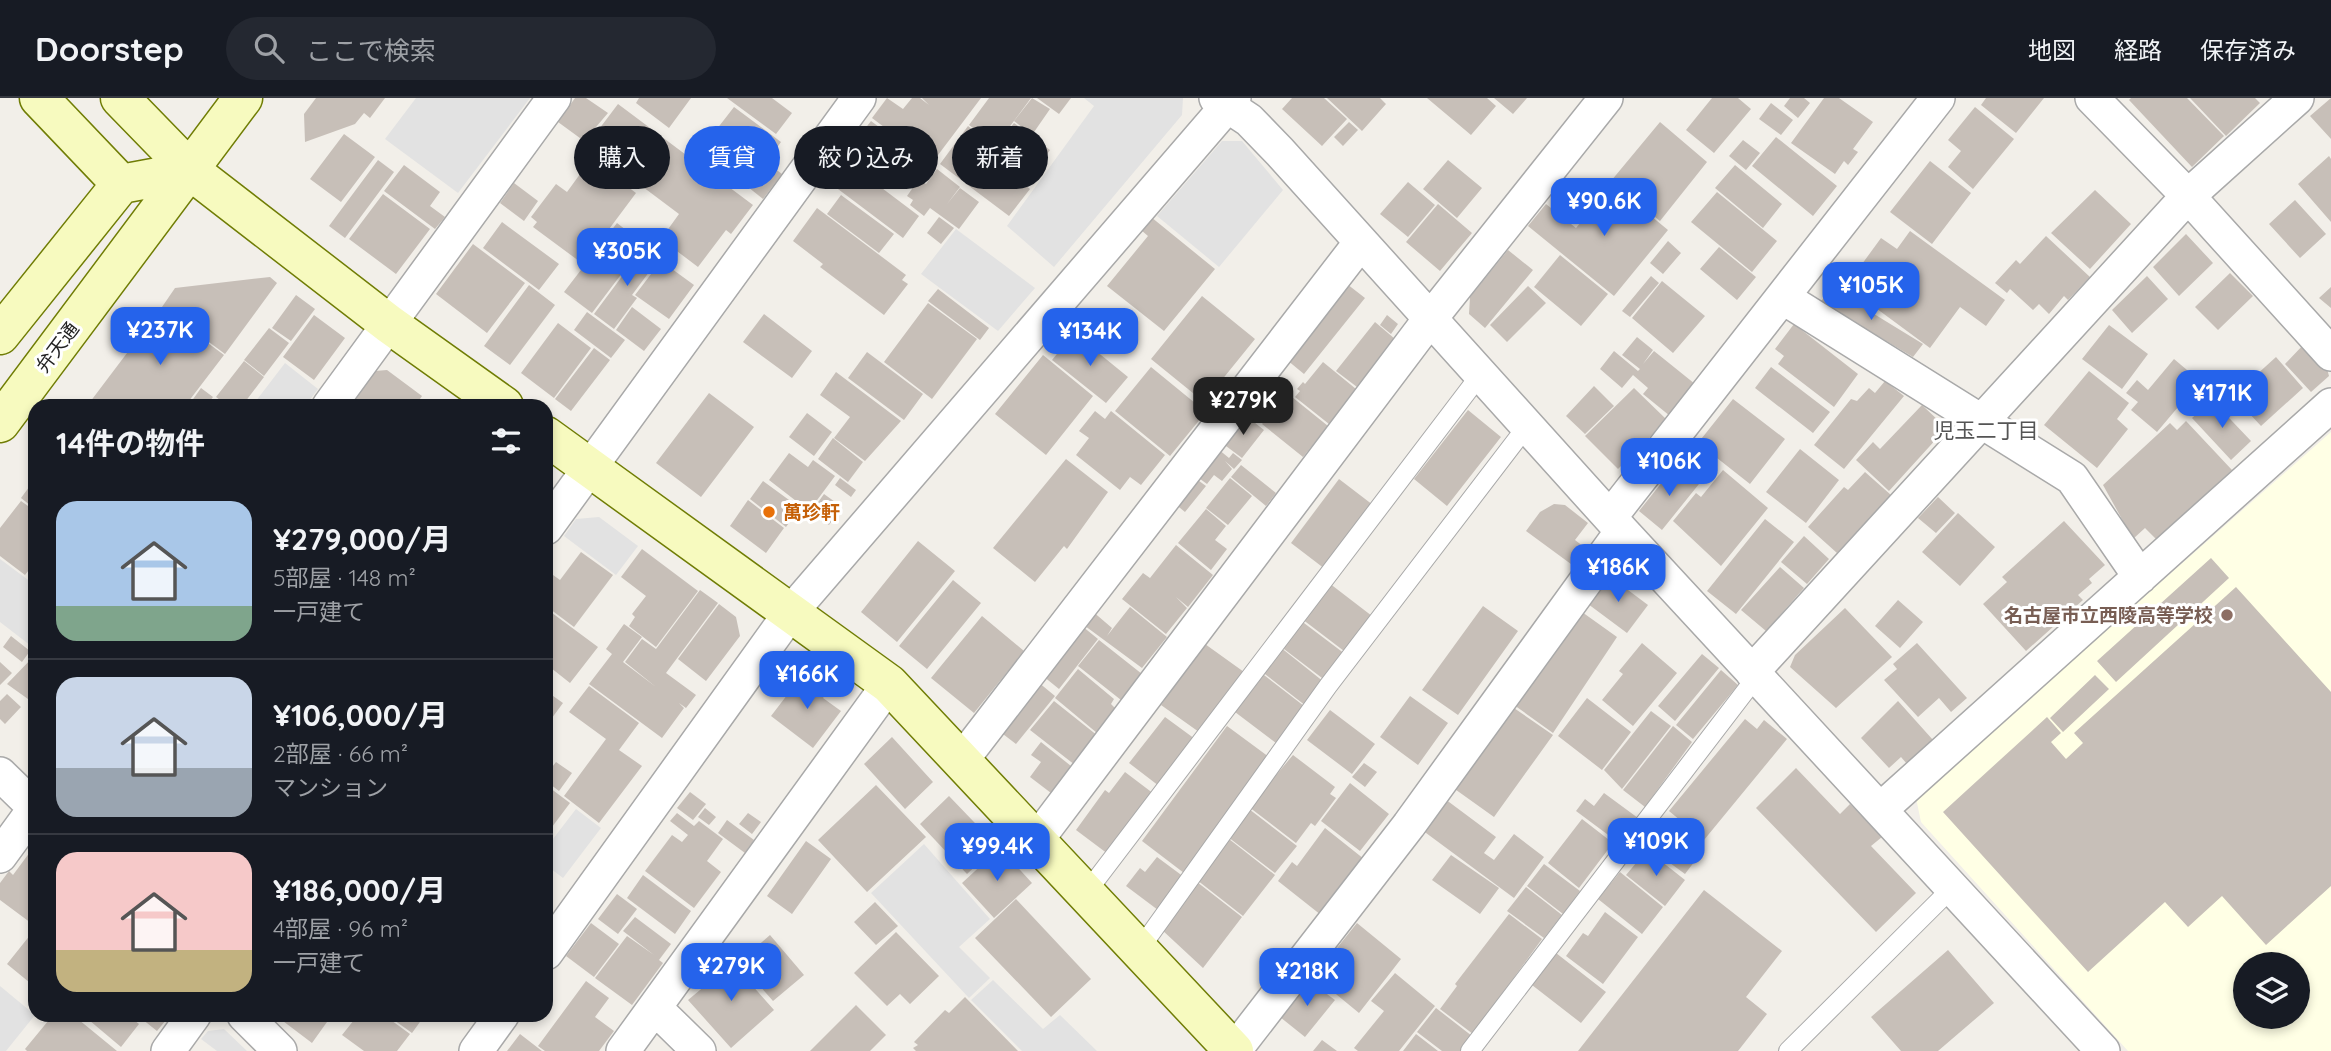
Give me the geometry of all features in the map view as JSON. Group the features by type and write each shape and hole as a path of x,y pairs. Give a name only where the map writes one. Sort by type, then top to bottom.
{"street":[{"path":"38,98 121,184"},
{"path":"120,98 191,171 389,324 494,399"},
{"name":"弁天通","path":"0,423 243,98"},
{"path":"335,399 554,98"},
{"path":"553,518 859,98"},
{"path":"1037,841 1430,319 1606,98"},
{"path":"553,441 888,684 1234,1051 1409,825 1616,524 1784,298 1938,98"},
{"path":"2092,98 2188,196 2331,354"},
{"path":"1755,674 2188,196 2297,98"},
{"path":"553,943 791,612 1226,101 1249,120 1616,524 2103,1051"},
{"path":"0,335 121,184 191,171"},
{"path":"961,761 1361,242"},
{"path":"1784,298 2072,478 2140,577"},
{"path":"1880,810 2331,405"},
{"path":"623,1051 888,684"},
{"path":"0,774 28,801"},
{"path":"0,856 28,818"},
{"path":"654,1008 699,1051"},
{"path":"168,1051 189,1022"},
{"path":"251,1022 280,1051"},
{"path":"476,1051 497,1022"}],"lane":[{"path":"1086,893 1480,375"},
{"path":"1139,950 1328,686 1527,426"},
{"path":"1470,1051 1755,674"},
{"path":"1788,1051 1952,888"}],"shaded area":[{"path":"416,98 530,98 458,193 385,139"},
{"path":"1084,98 1183,98 1182,115 1054,267 1007,226 1034,189 1048,189 1048,169 1094,106"},
{"path":"1222,141 1242,141 1283,190 1219,267 1157,216"},
{"path":"956,229 1035,288 998,331 921,274"},
{"path":"285,363 318,389 310,399 257,399"},
{"name":"名古屋市立西陵高等学校","path":"2331,432 2331,1051 2128,1051 1921,822 1916,798"},
{"path":"599,517 638,546 616,575 564,536 576,519"},
{"path":"0,559 28,580 28,644 0,622"},
{"path":"576,809 601,828 563,878 553,870 553,839"},
{"path":"924,844 990,919 959,947 990,978 969,998 871,893"},
{"path":"993,980 1043,1029 1060,1015 1097,1051 1022,1051 971,1000"},
{"path":"0,986 28,1009 29,1022 6,1051 0,1051"},
{"path":"224,1029 247,1051 217,1051 201,1039 208,1031"}],"building":[{"path":"316,98 385,98 370,118 364,113 355,124 305,142 304,114"},
{"path":"575,98 586,98 608,113 597,126 574,126 574,134 558,122"},
{"path":"639,98 691,98 670,127 636,103"},
{"path":"727,98 772,98 792,113 780,129 780,126 765,126"},
{"path":"887,98 903,109 912,98 920,98 929,105 922,98 981,98 960,126 952,126 952,136 938,155 938,126 883,126 872,118"},
{"path":"989,98 1031,98 1010,126 969,125"},
{"path":"1032,98 1050,109 1038,126 1020,126 1014,121"},
{"path":"1037,98 1071,98 1059,114"},
{"path":"1292,98 1324,98 1347,119 1322,146 1282,109"},
{"path":"1327,98 1380,98 1386,104 1362,131"},
{"path":"1427,98 1487,98 1496,106 1471,135"},
{"path":"1494,98 1527,98 1513,114"},
{"path":"1712,98 1738,98 1751,109 1714,153 1686,130"},
{"path":"1790,98 1804,98 1810,103 1798,118 1784,106"},
{"path":"1824,98 1839,98 1873,122 1853,149 1858,152 1848,165 1844,161 1835,174 1791,143"},
{"path":"1986,98 2044,98 2016,133 1981,105"},
{"path":"2187,98 2224,136 2192,167 2129,100"},
{"path":"2190,98 2255,98 2260,103 2226,136"},
{"path":"2331,98 2331,139 2310,116"},
{"path":"1771,103 1793,120 1781,135 1759,119"},
{"path":"618,104 647,126 601,126"},
{"path":"734,107 760,126 719,126"},
{"path":"1975,107 2014,139 1973,189 1948,167 1961,151 1948,140"},
{"path":"1349,122 1358,130 1343,146 1334,137"},
{"path":"1660,122 1707,162 1660,221 1611,181"},
{"path":"344,134 375,157 341,202 310,179"},
{"path":"1776,137 1837,186 1813,216 1752,166"},
{"path":"1743,140 1760,153 1746,170 1729,156"},
{"path":"670,143 684,153 684,189 732,189 753,205 731,234 726,230 698,267 661,239 679,214 646,189 670,189"},
{"path":"952,148 952,173 940,164"},
{"path":"2329,156 2331,159 2331,222 2298,184"},
{"path":"378,160 394,172 345,238 329,226"},
{"path":"1448,160 1482,188 1457,218 1423,189"},
{"path":"1930,161 1971,193 1932,244 1890,212"},
{"path":"404,165 440,192 430,206 445,217 435,229 384,191"},
{"path":"1735,165 1782,204 1763,228 1715,188"},
{"path":"938,170 952,181 952,189 958,189 947,204 959,189 979,202 959,229 930,208 924,216 910,205 913,200 907,196 912,189 938,189"},
{"path":"574,182 574,189 631,189 636,193 583,264 533,227 537,222 531,217 556,184 567,192"},
{"path":"1408,182 1435,205 1408,237 1380,214"},
{"path":"514,183 538,201 524,221 500,203"},
{"path":"1612,184 1668,230 1614,296 1528,226 1546,204 1576,228"},
{"path":"750,189 771,189 763,199"},
{"path":"838,189 883,189 919,216 903,238"},
{"path":"973,189 1030,189 1009,216"},
{"path":"2095,190 2131,224 2090,269 2051,233"},
{"path":"1717,192 1777,241 1752,272 1691,222"},
{"path":"383,194 430,229 396,274 349,239"},
{"path":"841,195 894,234 879,253 827,214"},
{"path":"2295,200 2326,234 2300,258 2269,224"},
{"path":"1438,204 1472,233 1440,271 1406,242"},
{"path":"817,208 906,275 902,280 908,284 884,315 820,267 823,264 793,241"},
{"path":"939,217 954,228 941,244 927,233"},
{"path":"1151,217 1215,269 1164,331 1107,286 1148,236 1141,230"},
{"path":"502,222 559,264 539,290 483,248"},
{"path":"617,223 644,244 592,313 564,292"},
{"path":"1910,231 2005,300 1986,326 1960,307 1930,348 1846,286 1881,238 1897,249"},
{"path":"2186,234 2213,263 2179,296 2153,267"},
{"path":"2046,236 2090,277 2068,300 2064,296 2049,314 2039,304 2033,310 2010,289 2007,293 1995,283 2016,260 2020,264"},
{"path":"1668,241 1681,253 1663,274 1650,263"},
{"path":"473,244 525,283 487,333 436,294"},
{"path":"646,244 661,256 632,295 637,298 614,329 594,314"},
{"path":"1719,247 1756,277 1737,300 1700,269"},
{"path":"1508,250 1533,270 1485,328 1469,314 1470,297"},
{"path":"1560,255 1608,294 1581,326 1534,287"},
{"path":"661,261 694,285 669,319 635,295"},
{"path":"2230,273 2253,296 2218,330 2195,307"},
{"path":"1651,276 1659,283 1630,317 1622,311"},
{"path":"2147,276 2168,299 2132,333 2112,310"},
{"path":"270,277 277,283 225,354 162,307 175,288"},
{"path":"1662,281 1705,316 1673,353 1632,318"},
{"path":"1347,284 1365,298 1304,374 1287,360"},
{"path":"529,285 555,305 510,365 484,346"},
{"path":"1528,286 1546,303 1507,342 1490,325"},
{"path":"1830,287 1923,344 1913,357 1821,302"},
{"path":"2331,287 2331,308 2319,298"},
{"path":"938,289 989,328 980,340 928,301"},
{"path":"296,295 315,309 291,341 272,328"},
{"path":"1202,296 1255,339 1204,402 1151,359"},
{"path":"928,303 977,339 932,399 884,362"},
{"path":"632,307 661,329 644,351 616,330"},
{"path":"161,308 224,355 190,399 92,399"},
{"path":"587,312 625,340 611,358 574,330"},
{"path":"764,314 812,351 792,378 743,342"},
{"path":"314,315 345,338 314,380 283,357"},
{"path":"1387,315 1398,324 1391,334 1380,325"},
{"path":"1375,322 1395,339 1357,387 1336,371"},
{"path":"558,323 591,348 554,398 521,373"},
{"path":"1794,324 1858,374 1834,407 1778,364 1784,356 1775,349"},
{"path":"2109,325 2148,354 2122,389 2082,359"},
{"path":"269,328 289,343 264,376 244,360"},
{"path":"1074,333 1128,377 1106,403 1052,360"},
{"path":"1637,337 1653,350 1643,364 1654,351 1695,384 1670,416 1643,394 1648,388 1633,375 1622,388 1600,369 1614,351 1638,371 1640,369 1622,355"},
{"path":"2305,343 2326,365 2329,376 2311,392 2285,364"},
{"path":"594,348 610,360 571,411 555,399"},
{"path":"867,352 923,394 904,420 848,378"},
{"path":"1043,355 1093,396 1046,455 995,414"},
{"path":"2276,357 2303,388 2261,426 2233,396"},
{"path":"2174,359 2200,381 2157,432 2131,410 2138,402 2126,393 2137,380 2148,390"},
{"path":"244,361 264,377 247,399 216,397"},
{"path":"1323,362 1356,389 1329,424 1295,397 1300,391 1297,389 1303,382 1305,384"},
{"path":"1151,367 1206,412 1170,456 1115,411"},
{"path":"1771,367 1830,412 1813,433 1755,388"},
{"path":"387,370 422,396 420,399 354,399 375,371"},
{"path":"2089,371 2129,403 2117,419 2128,429 2097,468 2044,425"},
{"path":"836,372 901,421 865,461 834,438 850,417 820,395"},
{"path":"1885,381 1904,396 1844,469 1814,445 1851,399 1857,401 1869,388 1875,393"},
{"path":"1594,386 1614,406 1585,434 1566,416"},
{"path":"201,388 213,397 211,399 193,399"},
{"path":"1634,388 1667,420 1618,469 1585,436"},
{"path":"709,393 754,427 701,497 656,463"},
{"path":"1287,393 1328,426 1303,457 1262,424"},
{"path":"1733,399 1785,439 1750,484 1698,443"},
{"path":"2212,400 2251,441 2231,460 2192,418"},
{"path":"1922,405 1941,423 1934,431 1939,436 1889,491 1856,460 1873,442 1880,449"},
{"path":"1468,410 1501,437 1447,506 1414,479"},
{"path":"1095,411 1105,419 1111,411 1165,455 1141,485 1130,477 1120,490 1076,455 1089,438 1079,431"},
{"path":"807,413 832,432 814,456 789,437"},
{"path":"1245,415 1264,430 1242,458 1222,443"},
{"path":"2186,421 2232,470 2157,540 2145,528 2133,539 2103,485 2170,423 2177,430"},
{"path":"833,438 863,462 848,482 818,459"},
{"path":"1218,449 1229,458 1233,453 1242,460 1234,469 1225,461 1232,469 1222,481 1214,475 1207,484 1196,476"},
{"path":"1800,449 1839,480 1806,523 1766,492"},
{"path":"789,453 808,467 813,460 835,476 809,511 769,480"},
{"path":"1066,459 1108,492 1067,549 1064,546 1035,582 993,548"},
{"path":"1241,465 1276,493 1266,506 1231,477"},
{"path":"1675,466 1699,484 1662,530 1639,511"},
{"path":"1723,470 1768,508 1721,566 1673,521 1696,493 1701,497"},
{"path":"1865,472 1891,495 1837,553 1808,527 1844,487 1848,490"},
{"path":"840,478 856,490 851,497 835,485"},
{"path":"1195,478 1206,486 1185,512 1174,503"},
{"path":"1230,478 1252,496 1228,525 1206,508"},
{"path":"1339,479 1373,505 1325,569 1291,543"},
{"path":"763,481 800,508 786,527 750,499"},
{"path":"28,488 28,504 21,498"},
{"path":"824,494 842,507 829,525 811,512"},
{"path":"1938,497 1955,513 1936,533 1918,518"},
{"path":"748,500 784,528 766,553 730,526"},
{"path":"21,501 28,506 28,571 25,575 0,556 0,528"},
{"path":"1554,504 1565,505 1588,523 1575,540 1588,550 1575,567 1526,531 1540,512"},
{"path":"1206,509 1226,526 1215,540 1227,549 1211,570 1178,543"},
{"path":"1958,513 1995,547 1960,586 1922,552"},
{"path":"1765,519 1794,542 1736,614 1707,591"},
{"path":"2064,521 2105,565 2089,579 2092,583 2078,595 2083,600 2026,651 1983,604 2007,582 2002,577"},
{"path":"1804,536 1829,559 1807,584 1781,562"},
{"path":"918,541 955,571 897,642 861,612"},
{"path":"1176,545 1213,575 1188,607 1176,597 1187,608 1166,634 1122,599 1143,573 1150,578"},
{"path":"642,549 698,591 656,647 629,626 635,617 632,614 646,596 621,577"},
{"path":"581,552 613,575 574,627 553,611 553,575 560,580"},
{"path":"2211,558 2229,578 2116,682 2097,661"},
{"path":"1780,567 1804,588 1766,631 1741,610"},
{"path":"1608,575 1648,605 1627,633 1588,604"},
{"path":"953,580 981,603 927,669 899,646"},
{"path":"1329,583 1372,616 1344,651 1302,619"},
{"path":"2236,587 2331,692 2331,886 2266,945 2222,896 2188,927 2165,902 2088,972 1943,812 2047,717 2061,733 2051,742 2066,759 2083,743 2074,733"},
{"path":"700,590 718,603 666,673 696,695 686,708 679,703 684,708 662,738 589,684 612,654 606,649 624,624 642,637 623,662 656,687 625,662 642,639 656,649"},
{"path":"1898,600 1923,622 1900,648 1875,626"},
{"path":"719,604 736,617 740,636 706,681 678,659"},
{"path":"1483,606 1518,631 1458,715 1422,690"},
{"path":"1130,607 1167,637 1142,668 1081,623 1091,610 1112,628 1107,636"},
{"path":"1845,608 1892,657 1836,708 1790,667 1795,655"},
{"path":"1582,612 1617,637 1553,733 1514,705"},
{"path":"553,614 598,647 570,683 553,670"},
{"path":"982,616 1024,651 974,713 931,678"},
{"path":"1300,620 1345,654 1326,681 1280,646"},
{"path":"1082,626 1098,639 1059,689 1043,676"},
{"path":"11,636 28,649 28,654 22,662 3,647"},
{"path":"1099,640 1142,674 1121,700 1078,666"},
{"path":"1642,643 1677,673 1633,726 1602,700 1623,674 1619,671"},
{"path":"1917,643 1967,698 1951,712 1939,698 1918,717 1884,680 1897,669 1893,664"},
{"path":"1205,644 1244,672 1199,732 1161,705"},
{"path":"1280,647 1324,682 1306,706 1261,671"},
{"path":"1702,654 1719,668 1675,721 1658,706"},
{"path":"0,662 12,673 0,685"},
{"path":"28,662 28,699 7,684"},
{"path":"1078,669 1114,699 1111,704 1116,709 1097,733 1055,698"},
{"path":"1721,670 1738,685 1693,739 1676,725"},
{"path":"804,673 828,691 823,698 841,711 813,748 771,716"},
{"path":"1264,675 1304,706 1276,743 1235,712"},
{"path":"2095,675 2109,689 2063,732 2050,718"},
{"path":"1038,682 1055,696 1016,744 999,731"},
{"path":"589,686 639,723 619,750 642,766 599,823 564,796 606,739 569,712"},
{"path":"7,694 21,707 5,724 0,719 0,701"},
{"path":"553,696 563,703 553,717"},
{"path":"1410,696 1448,723 1418,765 1380,737"},
{"path":"1587,698 1631,732 1602,770 1558,736"},
{"path":"1054,701 1098,736 1075,765 1030,730"},
{"path":"1898,701 1933,740 1907,764 1901,757 1889,768 1861,738"},
{"path":"1511,706 1553,735 1494,817 1452,787"},
{"path":"1330,710 1375,744 1352,774 1307,740"},
{"path":"1651,711 1671,726 1622,789 1604,770"},
{"path":"1165,717 1195,739 1159,786 1129,763"},
{"path":"1745,719 1757,729 1764,720 1787,739 1704,840 1669,811"},
{"path":"1227,726 1269,757 1184,873 1142,841"},
{"path":"1673,726 1692,742 1645,807 1623,790"},
{"path":"892,737 933,782 905,809 864,764"},
{"path":"1041,742 1071,766 1051,793 1030,777 1041,762 1031,755"},
{"path":"1293,755 1335,787 1330,794 1336,798 1315,826 1311,823 1296,843 1249,807"},
{"path":"556,762 572,773 559,791 553,786 553,766"},
{"path":"1364,763 1377,772 1365,787 1352,777"},
{"path":"1796,768 1840,814 1850,804 1882,837 1871,846 1916,893 1876,932 1756,808"},
{"path":"1125,772 1154,794 1108,854 1076,830 1105,790 1109,793"},
{"path":"1350,783 1389,814 1360,851 1321,821"},
{"path":"876,785 926,837 867,892 818,840"},
{"path":"553,790 570,803 553,826"},
{"path":"690,792 706,804 693,820 677,808"},
{"path":"1604,793 1638,818 1619,843 1576,811 1585,799 1594,806"},
{"path":"949,796 997,846 967,874 920,824"},
{"path":"1445,799 1496,837 1484,853 1494,860 1514,834 1544,857 1514,898 1422,830"},
{"path":"705,808 716,817 709,825 698,817"},
{"path":"1249,809 1297,846 1275,873 1228,837"},
{"path":"677,813 694,826 699,821 723,839 707,861 721,872 694,908 645,871 672,835 682,842 688,835 670,821"},
{"path":"748,813 761,822 752,834 739,824"},
{"path":"1582,819 1613,843 1579,888 1548,863"},
{"path":"1662,819 1704,849 1685,874 1644,844"},
{"path":"727,820 754,840 745,853 718,833"},
{"path":"1325,828 1364,859 1321,915 1278,881 1292,862 1297,866"},
{"path":"1229,839 1275,875 1243,916 1197,880"},
{"path":"806,841 831,859 792,914 767,896"},
{"path":"1000,848 1032,883 994,918 962,883"},
{"path":"1647,850 1685,880 1665,906 1626,875"},
{"path":"28,855 28,921 0,900 0,883 9,871 13,875"},
{"path":"1451,855 1499,888 1480,914 1432,880"},
{"path":"1157,857 1184,877 1158,910 1126,886 1140,868 1145,872"},
{"path":"1544,864 1580,891 1563,914 1527,886"},
{"path":"1620,872 1663,907 1642,934 1598,899"},
{"path":"643,875 691,911 675,934 627,898"},
{"path":"1197,882 1242,917 1203,968 1161,929"},
{"path":"1526,887 1562,915 1544,938 1507,911"},
{"path":"1704,890 1782,951 1746,997 1767,1014 1738,1051 1578,1051"},
{"path":"617,894 637,909 618,934 598,919"},
{"path":"1016,899 1091,979 1051,1017 975,938"},
{"path":"875,902 898,926 876,945 854,922"},
{"path":"1605,912 1638,937 1603,984 1566,956 1583,933 1588,936"},
{"path":"1509,914 1542,939 1473,1034 1440,1009 1457,986 1455,984"},
{"path":"635,917 671,944 659,960 663,963 632,1005 595,978 627,936 654,955 623,931"},
{"path":"591,923 619,944 594,977 566,956"},
{"path":"1357,923 1401,959 1359,1013 1331,990 1337,981 1321,968"},
{"path":"896,932 939,976 910,1004 900,994 887,1006 854,973"},
{"path":"770,935 804,975 773,1001 739,962"},
{"path":"28,938 28,981 7,964"},
{"path":"1948,950 1994,1003 1938,1051 1901,1051 1871,1017"},
{"path":"1556,953 1606,992 1581,1023 1532,985"},
{"path":"727,957 774,1010 731,1048 688,1000 712,980 707,974"},
{"path":"1395,973 1435,1006 1399,1051 1358,1051 1354,1048 1384,1011 1371,1001"},
{"path":"1308,980 1335,1000 1305,1037 1280,1017"},
{"path":"586,981 609,998 595,1017 614,1031 599,1051 545,1051 538,1046"},
{"path":"965,997 1018,1051 916,1051 913,1048 918,1045 914,1042 945,1010 949,1013"},
{"path":"856,1005 886,1035 870,1051 810,1051"},
{"path":"1436,1008 1472,1036 1460,1051 1442,1051 1417,1032"},
{"path":"47,1022 82,1022 117,1051 27,1051 25,1049"},
{"path":"91,1022 139,1024 121,1047"},
{"path":"146,1022 164,1022 157,1031"},
{"path":"284,1022 327,1022 312,1043"},
{"path":"352,1022 394,1022 410,1034 397,1051 364,1051 342,1035"},
{"path":"397,1022 420,1022 412,1033"},
{"path":"520,1034 542,1051 507,1051"},
{"path":"1416,1034 1438,1051 1403,1051"},
{"path":"1322,1040 1337,1051 1313,1051"}],"place":[{"name":"萬珍軒","path":"769,512"},
{"name":"名古屋市立西陵高等学校","path":"2227,615"}],"district":[{"name":"児玉二丁目","path":"1986,431"}]}
